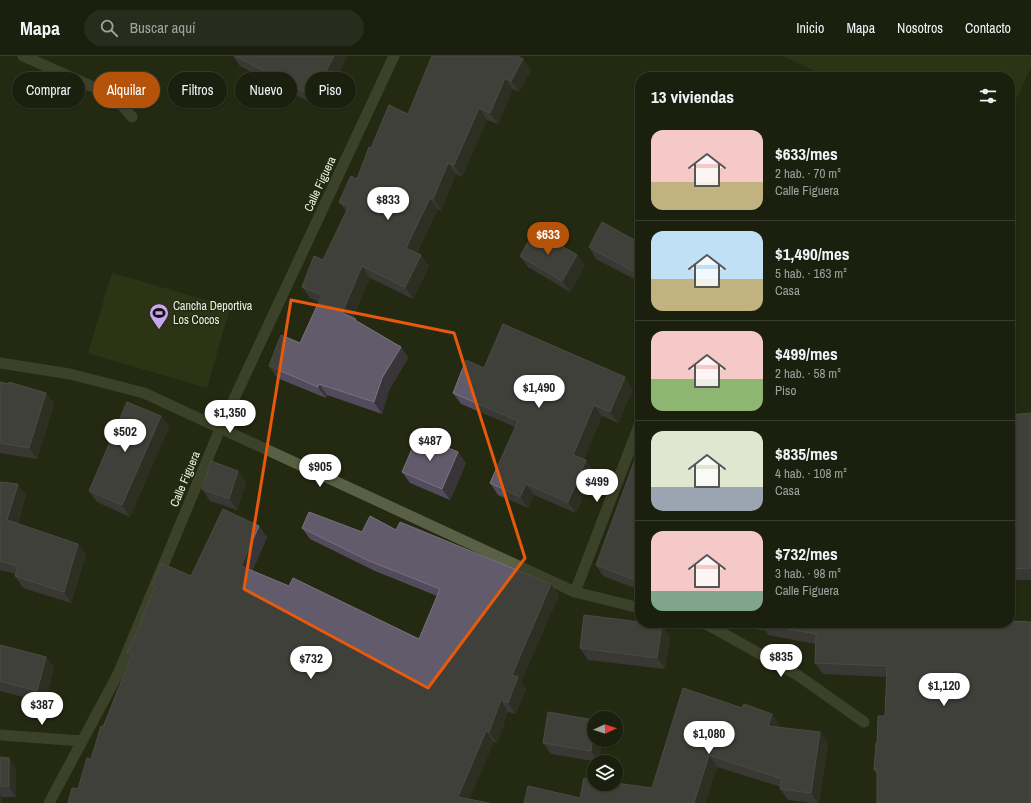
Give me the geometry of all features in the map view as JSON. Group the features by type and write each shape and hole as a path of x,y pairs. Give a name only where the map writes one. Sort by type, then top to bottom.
{"street":[{"path":"23,56 114,96 132,117"},
{"name":"Calle Figuera","path":"49,803 118,674 220,429 394,56"},
{"path":"0,363 70,374 144,393 575,592 635,607"},
{"path":"575,592 635,435"},
{"path":"715,628 796,674 864,722"},
{"path":"0,735 82,740"}],"highlighted area":[{"path":"291,300 454,333 525,558 428,688 244,589"}],"green space":[{"path":"783,56 1031,56 1031,68 1015,101 1015,72 817,72"},
{"name":"Cancha Deportiva Los Cocos","path":"112,273 230,307 207,388 88,353"}],"building":[{"path":"235,56 334,56 326,72 305,72 305,92 297,88 297,72 266,72"},
{"path":"432,56 517,56 523,59 511,81 505,78 490,113 479,108 454,165 448,163 433,199 430,198 406,248 421,255 405,287 362,266 342,313 356,319 355,320 401,347 382,378 374,402 319,384 318,387 269,366 281,335 300,343 322,295 302,287 314,256 323,260 349,206 339,202 351,176 357,179 369,147 371,148 389,105 408,114"},
{"path":"602,222 635,240 635,272 589,247"},
{"path":"535,230 577,255 562,281 520,256"},
{"path":"503,324 625,377 610,412 594,405 573,455 586,460 568,502 526,484 520,497 490,483 518,421 453,393 466,360 484,368"},
{"path":"0,382 9,384 9,382 46,393 29,448 0,443"},
{"path":"127,402 161,416 122,505 89,491"},
{"path":"1031,413 1031,568 1015,569 1015,415"},
{"path":"418,435 458,452 442,489 402,472"},
{"path":"635,460 635,580 596,565"},
{"path":"211,461 238,471 229,499 202,489"},
{"path":"0,482 18,484 7,520 78,544 64,592 15,576 18,566 0,561"},
{"path":"223,509 259,526 241,566 289,586 293,578 419,639 440,589 367,560 302,528 309,512 362,532 370,516 396,530 400,522 551,584 512,675 518,677 508,703 501,700 489,732 486,731 458,797 489,803 68,803 72,788 78,789 87,758 91,759 101,726 103,727 132,655 127,653 155,587 152,586 161,563 191,576"},
{"path":"584,615 635,621 635,628 661,628 657,658 580,648"},
{"path":"1015,621 1031,622 1031,803 877,803 877,770 874,770 878,716 885,716 887,666 815,663 816,634 783,628 1015,628"},
{"path":"0,645 46,657 37,691 0,681"},
{"path":"683,688 742,708 744,704 772,714 768,726 820,732 811,793 780,789 782,779 709,755 694,803 524,803 528,786 580,798 584,778 587,779 587,791 623,791 623,784 652,788"},
{"path":"548,712 587,719 587,747 592,747 591,751 543,743"},
{"path":"0,757 9,758 9,786 0,786"}],"place":[{"name":"Cancha Deportiva Los Cocos","path":"159,330"}]}
